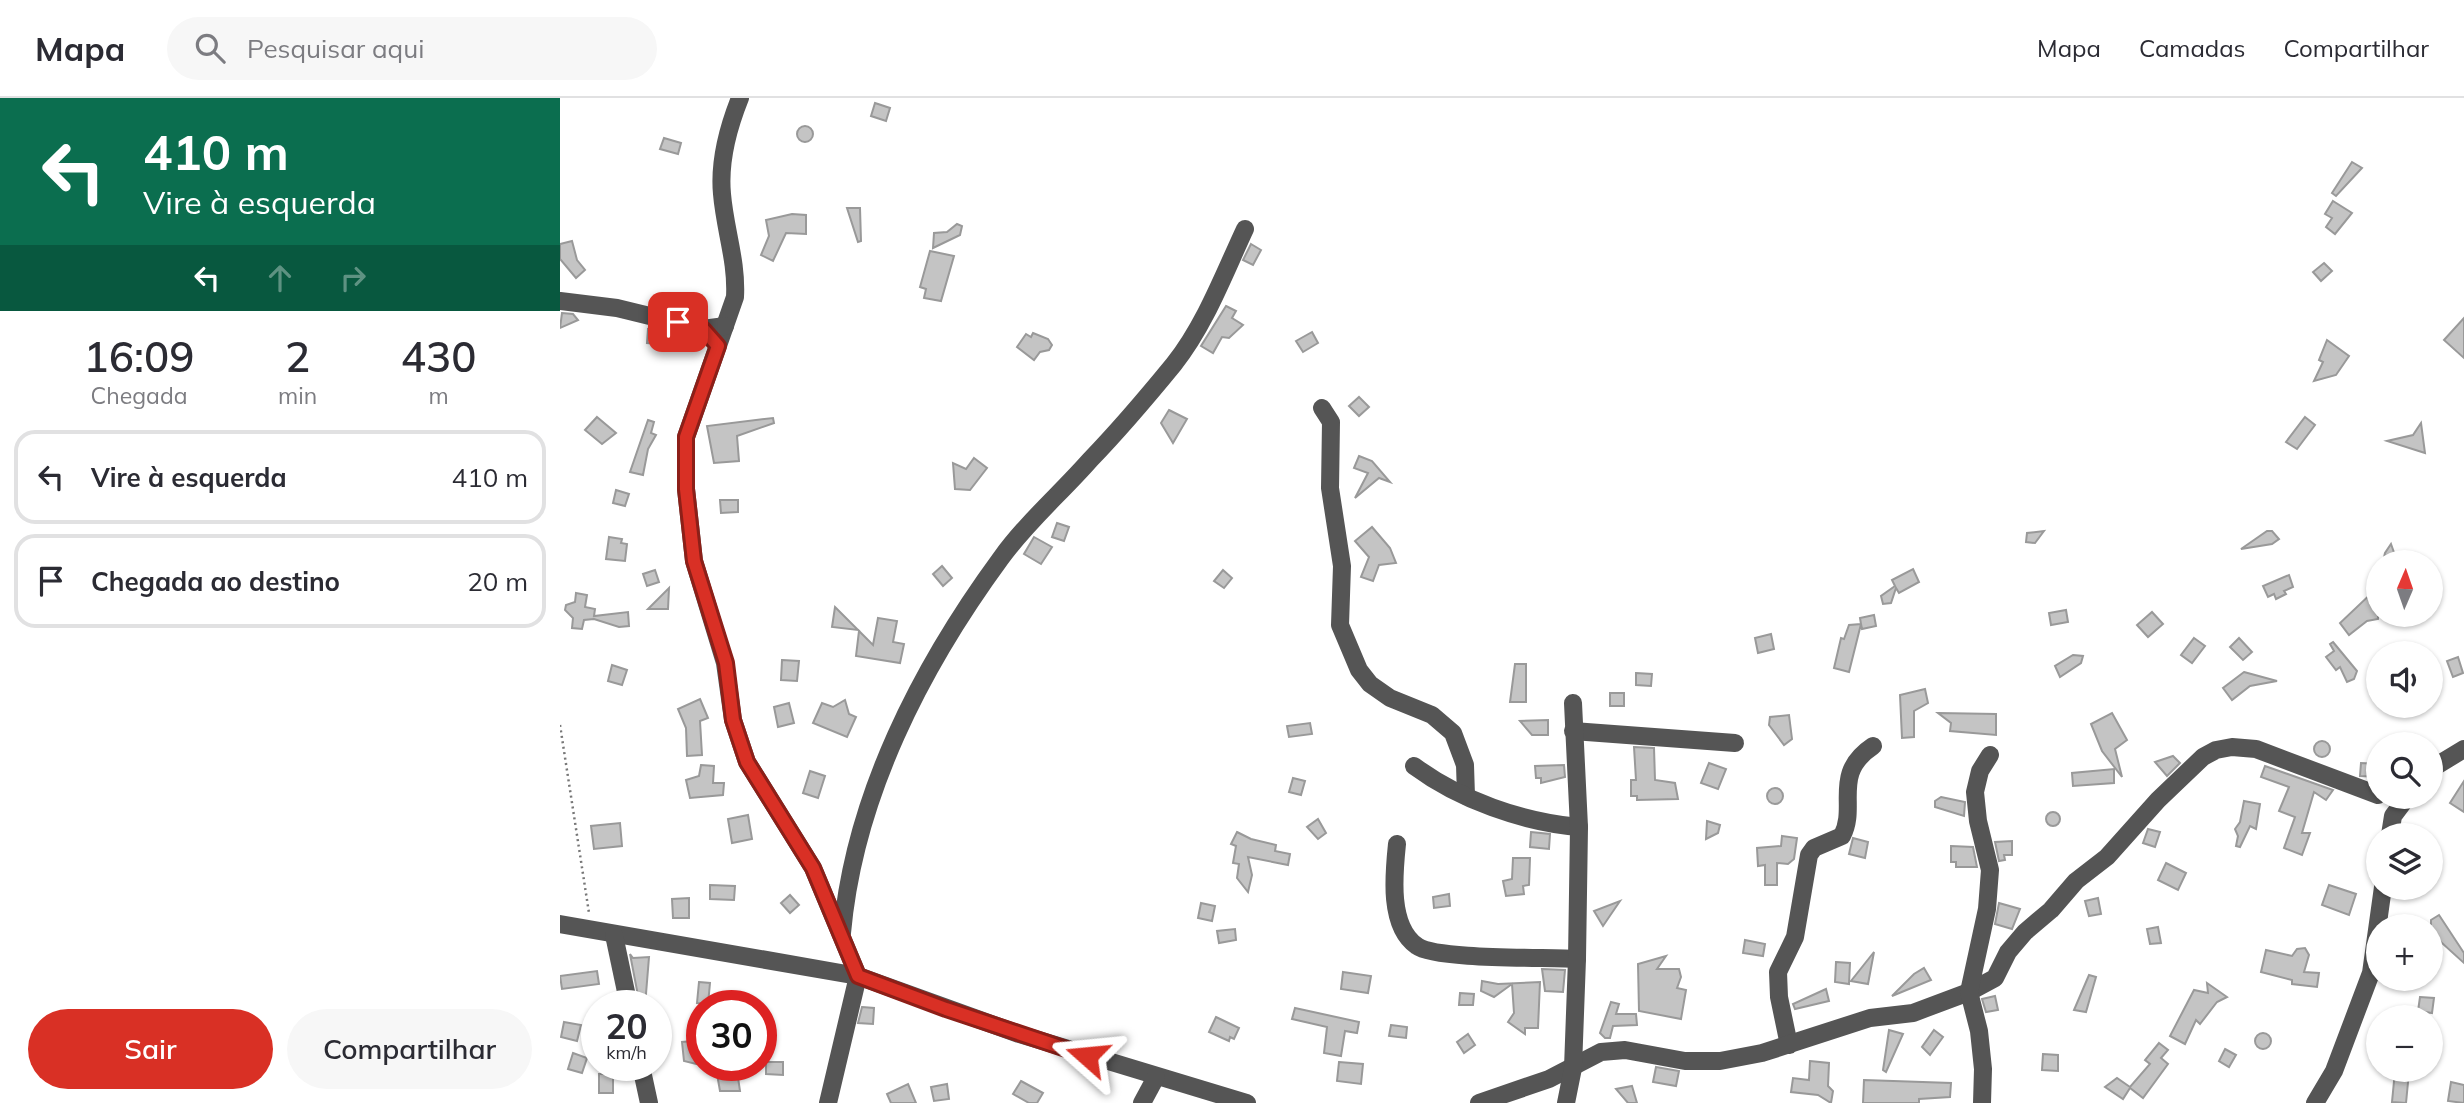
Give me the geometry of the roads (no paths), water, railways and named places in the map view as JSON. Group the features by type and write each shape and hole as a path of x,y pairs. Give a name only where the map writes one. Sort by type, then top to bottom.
{"street":[{"path":"740,98 723,159 722,178 736,273 733,307 686,437 686,489 694,561 726,663 733,720 747,762 813,868 858,976 828,1103"},
{"path":"841,936 853,853 898,734 933,663 1002,556 1175,363 1208,308 1245,229"},
{"path":"560,301 617,308 703,329 725,326"},
{"path":"703,329 718,346"},
{"path":"1322,408 1331,422 1328,466 1341,552 1340,625 1346,642 1370,684 1390,698 1432,715 1454,733 1465,765 1466,796"},
{"path":"1566,1103 1573,1068 1577,959 1579,827 1573,703"},
{"path":"1573,731 1735,743"},
{"path":"1789,1045 1779,997 1778,972 1795,937 1809,855 1814,848 1838,838 1845,830 1850,777 1862,753 1873,746"},
{"path":"1479,1103 1573,1068 1601,1052 1614,1050 1685,1060 1720,1061 1789,1045 1870,1018 1913,1013 1969,992 1995,978 2008,952 2025,932 2051,910 2076,881 2106,857 2158,800 2203,757 2216,750 2232,747 2256,749 2366,791"},
{"path":"2443,762 2464,749"},
{"path":"1982,1103 1983,1069 1979,1031 1969,992 1987,909 1990,870 1978,821 1975,792 1980,771 1990,755"},
{"path":"1414,766 1443,786 1466,796 1525,816 1579,827"},
{"path":"1397,844 1394,869 1398,914 1407,936 1418,947 1481,956 1577,959"},
{"path":"2315,1103 2334,1071 2371,973 2381,900"},
{"path":"560,924 858,976 1019,1034 1247,1103"},
{"path":"614,935 626,990"},
{"path":"1142,1103 1156,1077"},
{"path":"644,1081 649,1103"}]}
